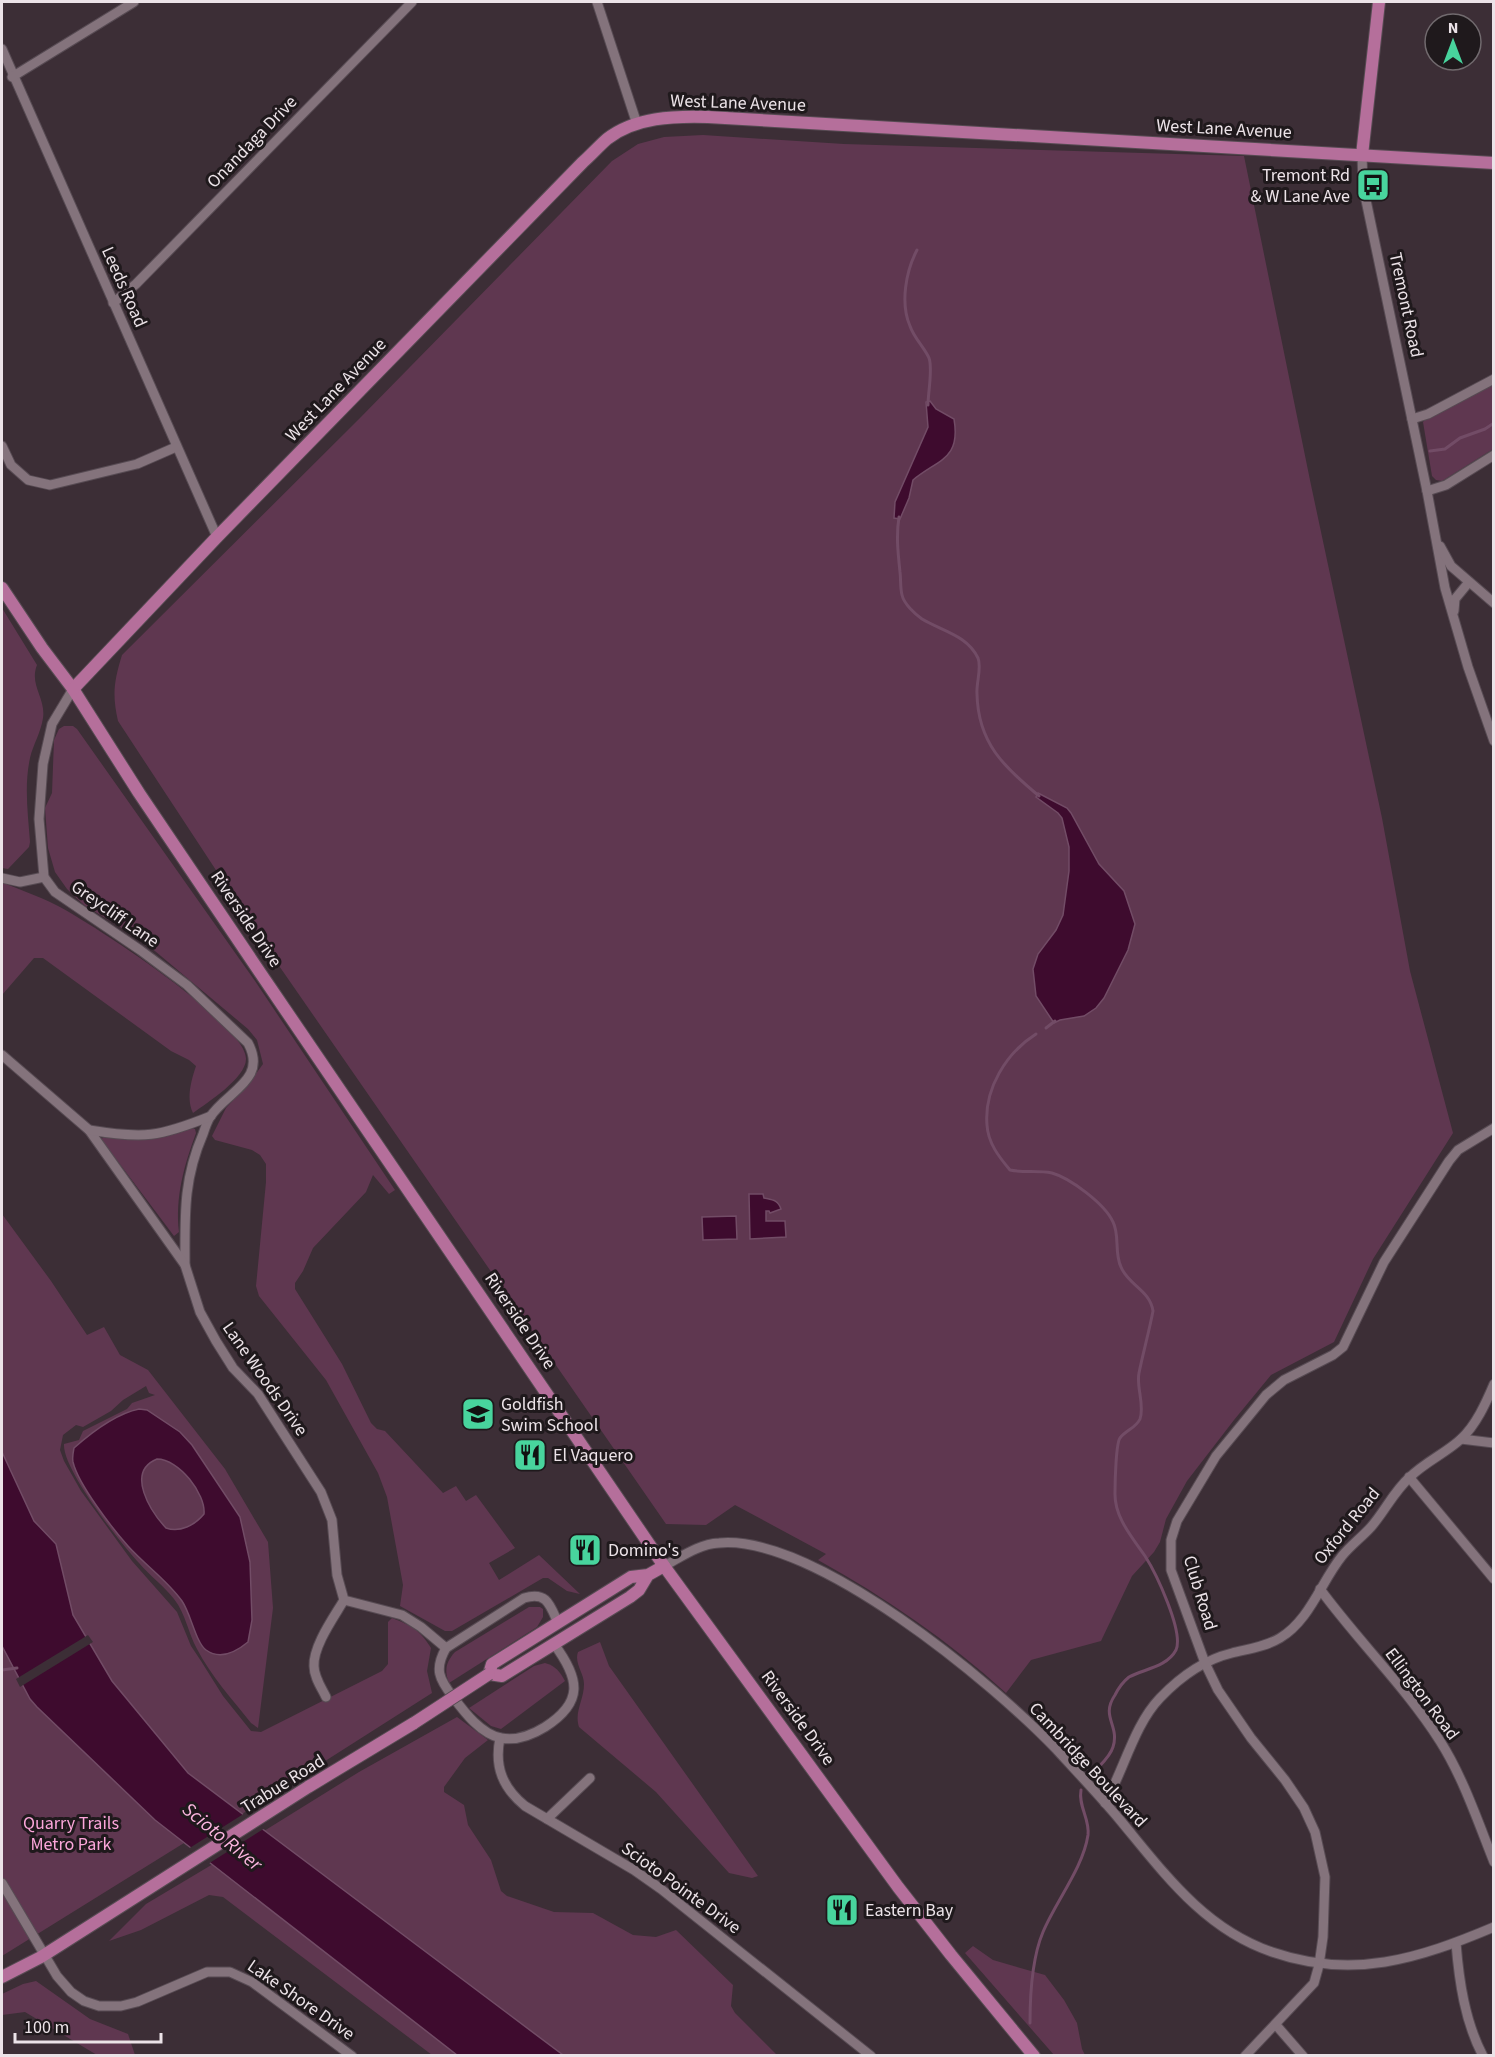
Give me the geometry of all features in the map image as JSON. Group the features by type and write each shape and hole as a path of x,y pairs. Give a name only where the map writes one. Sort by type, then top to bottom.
{"main road":[{"name":"Tremont Road","path":"1362,155 1379,2"},
{"name":"West Lane Avenue","path":"73,689 217,537 583,162 609,138 637,124 672,116 708,117 1494,163"},
{"name":"Riverside Drive","path":"2,588 73,689 139,793 664,1566 898,1887 952,1957 1034,2055"},
{"name":"Trabue Road","path":"2,1977 135,1898 308,1787 414,1723 489,1674 492,1664 631,1577 648,1575 664,1566"},
{"name":"Trabue Road","path":"489,1674 502,1676 630,1597 639,1590 648,1575"}],"street":[{"path":"12,77 134,2"},
{"name":"Onandaga Drive","path":"113,303 136,284 412,2"},
{"path":"597,2 637,124"},
{"name":"Leeds Road","path":"2,49 12,77 217,537"},
{"name":"Tremont Road","path":"1362,155 1363,186 1445,588 1468,667 1494,741"},
{"path":"1412,419 1428,414 1494,379"},
{"path":"2,446 11,465 28,480 50,485 137,464 176,447"},
{"path":"1427,491 1446,484 1494,455"},
{"path":"1436,538 1451,566 1494,603"},
{"path":"1454,613 1455,599 1469,582"},
{"path":"2,878 20,882 44,877 39,819 43,764 52,724 73,689"},
{"name":"Greycliff Lane","path":"44,877 55,892 140,950 187,986 248,1043 254,1054 254,1067 249,1078 211,1116 159,1135 142,1136 89,1130"},
{"name":"Lane Woods Drive","path":"2,1055 89,1130 185,1265 200,1312 216,1341 233,1368 258,1394 321,1492 332,1521 337,1575 344,1600"},
{"name":"Greycliff Lane","path":"185,1265 185,1205 188,1174 211,1116"},
{"name":"Club Road","path":"1245,2055 1314,1983 1320,1965 1325,1877 1315,1832 1304,1808 1218,1690 1205,1663 1171,1570 1172,1540 1177,1521 1216,1456 1266,1395 1284,1380 1343,1347 1384,1262 1449,1161 1458,1150 1494,1128"},
{"name":"Oxford Road","path":"1105,1803 1152,1708 1186,1674 1218,1657 1267,1645 1280,1638 1304,1616 1328,1574 1343,1554 1372,1526 1409,1477 1461,1439 1487,1402 1494,1384"},
{"path":"1461,1439 1494,1443"},
{"path":"1409,1477 1494,1579"},
{"name":"Cambridge Boulevard","path":"664,1566 711,1544 735,1543 768,1549 832,1575 902,1621 981,1680 1055,1748 1105,1803 1178,1891 1213,1921 1272,1953 1320,1965 1362,1966 1387,1963 1429,1953 1494,1927"},
{"name":"Ellington Road","path":"1320,1589 1411,1701 1441,1743 1494,1862"},
{"path":"554,1644 567,1661 574,1682 572,1700 562,1716 536,1733 524,1737 500,1738 477,1725 445,1687 439,1674 439,1660 446,1648 524,1598 542,1597 549,1603 558,1623"},
{"path":"326,1697 315,1677 315,1655 344,1600 402,1615 421,1627 446,1648"},
{"name":"Scioto Pointe Drive","path":"500,1738 498,1748 500,1774 519,1801 634,1870 661,1889 871,2055"},
{"path":"547,1819 590,1778"},
{"name":"Lake Shore Drive","path":"2,1883 57,1976 71,1992 84,2001 99,2006 114,2007 137,2002 207,1972 223,1971 238,1974 352,2055"},
{"path":"1456,1943 1460,1982 1468,2016 1483,2055"},
{"path":"1276,2025 1303,2055"}],"green space":[{"path":"703,135 844,144 1244,156 1382,818 1410,971 1453,1133 1373,1259 1334,1342 1271,1375 1234,1420 1187,1481 1166,1519 1160,1542 1132,1576 1101,1641 1031,1660 1006,1693 962,1655 916,1621 868,1589 818,1560 826,1554 735,1505 706,1525 666,1524 275,960 118,721 116,712 115,688 122,655 359,419 612,161 638,144 664,137"},
{"path":"1493,382 1493,449 1442,481 1436,480 1432,476 1423,422 1426,418"},
{"path":"2,608 37,665 35,679 43,711 42,723 28,768 29,847 8,869 2,868"},
{"path":"64,726 73,726 77,729 255,981 395,1190 389,1194 373,1175 366,1192 313,1248 295,1283 295,1289 342,1364 371,1423 377,1429 385,1431 443,1493 456,1486 466,1501 476,1495 515,1548 489,1563 499,1580 539,1555 580,1594 567,1591 548,1578 543,1578 452,1631 445,1631 400,1606 403,1585 387,1497 378,1473 326,1380 259,1296 256,1286 266,1164 260,1155 252,1150 215,1140 212,1136 226,1108 263,1064 257,1040 248,1029 143,941 84,905 67,889 55,872 48,848 45,808 52,793 54,740 59,729"},
{"path":"2,882 50,902 74,915 131,952 195,999 240,1043 246,1059 240,1074 216,1097 193,1113 190,1096 196,1066 171,1051 43,958 34,958 2,995"},
{"path":"192,1128 196,1133 182,1182 178,1206 179,1232 174,1236 101,1139 106,1136 128,1140 150,1139"},
{"path":"2,1214 87,1335 104,1327 120,1355 148,1370 225,1469 268,1542 273,1608 258,1728 251,1723 215,1678 197,1649 178,1605 143,1568 107,1524 82,1488 66,1456 64,1444 79,1440 83,1431 127,1409 132,1403 155,1395 149,1393 146,1386 123,1400 111,1411 83,1427 76,1425 63,1435 60,1450 81,1491 132,1561 177,1612 191,1646 223,1696 251,1731 261,1732 382,1671 388,1664 388,1622 392,1618 414,1629 423,1636 431,1648 427,1671 432,1693 242,1814 188,1773 112,1681 73,1615 56,1544 34,1521 2,1452"},
{"path":"529,1607 543,1609 543,1617 537,1627 449,1683 447,1666 455,1652"},
{"path":"600,1642 609,1666 758,1876 752,1878 729,1873 656,1792 579,1727 578,1711 584,1684 577,1656 578,1652"},
{"name":"Quarry Trails Metro Park","path":"2,1646 30,1699 37,1707 155,1819 184,1843 2,1956"},
{"path":"545,1663 557,1670 565,1681 501,1729 491,1726 469,1708 534,1666"},
{"path":"457,1717 488,1740 465,1758 444,1787 444,1792 464,1805 468,1825 491,1860 501,1891 507,1896 554,1912 593,1913 633,1935 656,1937 676,1930 733,1985 731,2006 735,2013 777,2055 563,2055 264,1831 359,1772"},
{"path":"213,1864 457,2055 432,2055 223,1897 209,1895 141,1930 109,1941 146,1904"},
{"path":"973,1946 993,1960 1045,1975 1064,2000 1077,2023 1085,2055 1054,2055 965,1953"},
{"path":"36,1981 90,2019 128,2034 135,2055 97,2055 25,2012 2,2015 2,1994 23,1984"}],"water":[{"path":"930,401 936,409 954,419 954,443 946,457 913,480 909,498 900,519 894,518 895,502 928,427 926,402"},
{"path":"1038,793 1067,808 1071,813 1099,864 1124,891 1135,924 1128,950 1104,998 1096,1008 1084,1016 1054,1023 1036,996 1033,969 1038,954 1056,930 1063,915 1069,871 1069,847 1062,818 1036,797"},
{"path":"749,1194 763,1194 764,1198 777,1202 781,1209 770,1213 766,1211 766,1221 785,1221 786,1237 750,1239"},
{"path":"736,1216 737,1239 703,1240 702,1217"},
{"path":"147,1410 180,1432 192,1445 240,1517 250,1562 252,1620 248,1642 233,1652 211,1653 202,1646 182,1601 170,1586 121,1538 96,1506 76,1471 73,1460 74,1448 104,1424 130,1411","holes":["157,1459 182,1471 201,1497 204,1514 192,1525 182,1529 166,1528 148,1503 144,1492 143,1473 148,1465"]},
{"name":"Scioto River","path":"2,1452 34,1521 56,1544 73,1615 112,1681 188,1773 563,2055 457,2055 155,1820 37,1707 30,1699 2,1646"}],"pier":[{"path":"88,1635 93,1642 20,1687 16,1679"},
{"path":"245,1813 265,1828 208,1864 188,1849"}],"waterway":[{"path":"917,250 907,277 905,307 912,330 929,358 928,405"},
{"path":"1430,451 1445,449 1460,438 1485,429 1494,423"},
{"path":"899,517 898,545 903,598 922,619 953,634 973,650 979,662 977,690 982,727 1004,764 1039,796"},
{"path":"1046,1028 1055,1021"},
{"path":"1036,1034 1015,1051 993,1085 987,1112 988,1132 992,1144 1010,1170 1052,1173 1068,1180 1103,1207 1115,1227 1121,1267 1129,1279 1148,1298 1153,1311 1139,1373 1141,1414 1136,1425 1122,1435 1119,1441 1115,1501 1125,1526 1145,1556 1162,1588 1176,1630 1176,1650 1172,1656 1155,1667 1129,1677 1118,1690 1109,1709 1114,1733 1112,1751 1094,1772"},
{"path":"2,1670 17,1668"},
{"path":"1030,2023 1032,1977 1039,1942 1048,1920 1081,1860 1088,1835 1081,1802 1081,1790"}],"place":[{"name":"Tremont Rd & W Lane Ave","path":"1373,185"},
{"name":"Goldfish Swim School","path":"478,1414"},
{"name":"El Vaquero","path":"530,1455"},
{"name":"Domino's","path":"585,1550"},
{"name":"Eastern Bay","path":"842,1910"}]}
